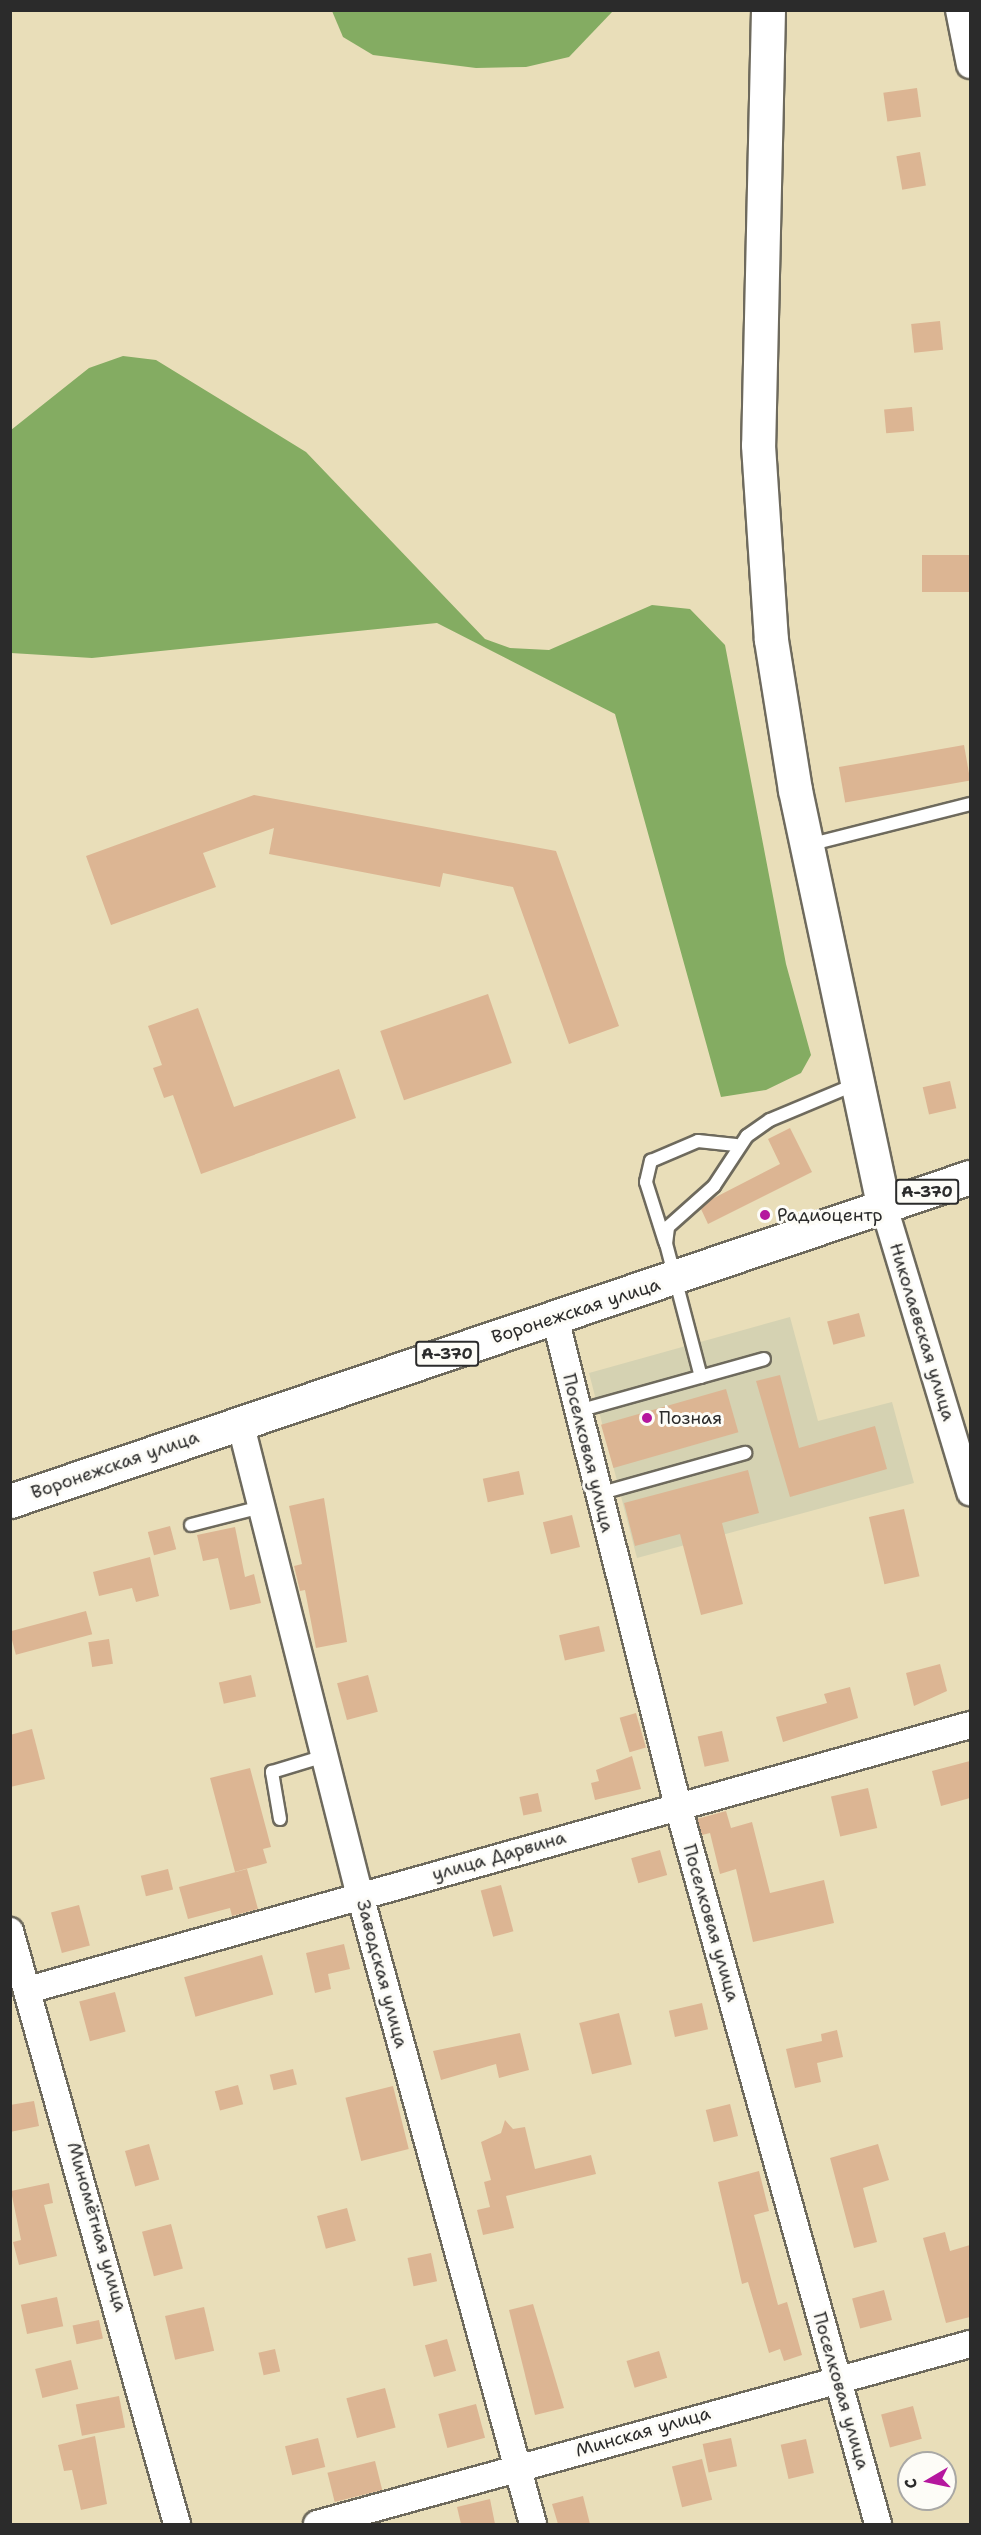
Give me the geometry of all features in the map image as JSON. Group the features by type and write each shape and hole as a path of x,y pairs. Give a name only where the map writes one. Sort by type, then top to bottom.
{"main road":[{"path":"768,10 758,445 771,640 807,845 884,1207"},
{"name":"Воронежская улица","path":"10,1501 970,1177"}],"street":[{"path":"959,10 970,65"},
{"name":"Николаевская улица","path":"884,1207 970,1492"},
{"name":"Поселковая улица","path":"555,1318 678,1806 878,2524"},
{"name":"Заводская улица","path":"240,1422 360,1895 533,2524"},
{"name":"улица Дарвина","path":"28,1990 970,1725"},
{"name":"Миномётная улица","path":"10,1931 177,2524"},
{"name":"Минская улица","path":"317,2524 837,2378 970,2344"}],"lane":[{"path":"807,845 970,804"},
{"path":"666,1244 678,1215 714,1186 736,1145 770,1120 858,1083"},
{"path":"701,1377 676,1278 646,1182 651,1161 698,1141 736,1145"},
{"path":"578,1411 764,1359"},
{"path":"598,1494 745,1453"},
{"path":"191,1525 261,1507"},
{"path":"280,1819 272,1772 325,1756"}],"shaded area":[{"path":"790,1317 818,1421 892,1402 914,1483 637,1558 589,1373"}],"green space":[{"path":"332,11 613,11 569,57 526,67 476,68 373,55 343,37"},
{"path":"123,356 156,360 306,452 485,639 510,648 549,650 652,605 690,609 725,645 786,964 811,1055 801,1073 766,1090 721,1097 615,714 437,623 92,658 11,653 11,430 89,368"}],"building":[{"path":"917,88 921,117 887,121 883,93"},
{"path":"920,152 926,185 902,190 896,156"},
{"path":"940,321 943,350 914,353 911,324"},
{"path":"912,407 914,431 886,433 884,409"},
{"path":"922,555 970,555 970,592 922,592"},
{"path":"964,745 970,780 845,803 839,767"},
{"path":"254,795 556,851 619,1026 569,1044 513,887 443,873 440,887 269,854 274,828 203,853 216,887 111,925 86,856"},
{"path":"488,994 512,1063 404,1100 380,1031"},
{"path":"198,1008 234,1107 339,1069 356,1118 201,1174 173,1095 164,1098 153,1068 162,1065 148,1026"},
{"path":"950,1081 956,1108 929,1115 923,1087"},
{"path":"790,1128 812,1172 708,1224 701,1209 712,1199 780,1164 768,1139"},
{"path":"859,1313 865,1336 833,1345 827,1322"},
{"path":"780,1375 799,1448 875,1426 887,1469 790,1497 756,1381"},
{"path":"726,1389 738,1432 613,1468 601,1425"},
{"path":"748,1470 759,1513 722,1523 743,1604 701,1615 680,1534 635,1546 624,1503"},
{"path":"519,1471 524,1494 488,1502 483,1479"},
{"path":"324,1498 347,1642 316,1648 305,1590 300,1591 294,1566 302,1564 289,1506"},
{"path":"904,1509 920,1576 884,1584 869,1517"},
{"path":"572,1515 580,1547 551,1554 543,1522"},
{"path":"170,1526 176,1549 154,1555 148,1532"},
{"path":"235,1527 245,1577 254,1574 261,1603 230,1610 218,1558 203,1561 197,1535"},
{"path":"150,1557 159,1596 136,1602 132,1588 99,1596 93,1572"},
{"path":"86,1611 92,1634 16,1655 10,1631"},
{"path":"599,1626 605,1651 565,1661 559,1635"},
{"path":"109,1639 113,1664 92,1667 88,1642"},
{"path":"940,1664 947,1691 914,1706 906,1673"},
{"path":"251,1675 256,1696 224,1704 219,1682"},
{"path":"368,1675 378,1712 347,1720 337,1683"},
{"path":"850,1687 858,1718 783,1742 776,1717 827,1703 824,1694"},
{"path":"636,1713 646,1748 630,1752 620,1718"},
{"path":"32,1729 45,1779 10,1787 10,1735"},
{"path":"722,1731 729,1761 705,1767 698,1737"},
{"path":"632,1756 641,1789 595,1800 591,1783 599,1781 596,1770"},
{"path":"970,1761 970,1798 941,1806 932,1771"},
{"path":"250,1768 271,1847 263,1849 267,1863 235,1872 210,1778"},
{"path":"868,1788 877,1828 840,1836 831,1797"},
{"path":"538,1793 542,1812 523,1816 519,1797"},
{"path":"726,1811 731,1828 752,1822 770,1893 824,1880 834,1923 753,1942 736,1869 720,1874 710,1833 702,1835 697,1819"},
{"path":"660,1850 667,1875 638,1883 631,1858"},
{"path":"168,1869 173,1889 146,1896 141,1876"},
{"path":"247,1869 258,1909 232,1916 230,1908 188,1919 179,1887"},
{"path":"501,1885 513,1931 493,1937 481,1890"},
{"path":"79,1905 90,1946 62,1953 51,1913"},
{"path":"344,1944 350,1969 328,1974 331,1989 315,1993 306,1953"},
{"path":"262,1955 273,1994 195,2017 184,1977"},
{"path":"115,1992 126,2032 90,2041 79,2002"},
{"path":"702,2003 708,2029 675,2037 669,2011"},
{"path":"619,2013 632,2064 592,2074 579,2023"},
{"path":"837,2030 843,2057 817,2063 821,2082 795,2088 786,2049 822,2041 821,2034"},
{"path":"520,2033 529,2070 499,2078 496,2064 441,2080 433,2051"},
{"path":"293,2069 297,2085 274,2090 270,2075"},
{"path":"238,2085 243,2104 220,2111 215,2091"},
{"path":"393,2086 409,2149 361,2161 345,2098"},
{"path":"34,2101 39,2126 10,2132 10,2105"},
{"path":"730,2104 738,2136 714,2142 706,2110"},
{"path":"505,2120 513,2129 525,2127 535,2169 591,2155 596,2174 506,2196 514,2228 483,2235 477,2210 490,2207 484,2182 491,2180 481,2142 501,2133"},
{"path":"149,2144 159,2180 135,2186 125,2151"},
{"path":"878,2144 889,2180 863,2188 877,2242 854,2248 830,2158"},
{"path":"759,2171 769,2211 754,2215 778,2305 787,2302 802,2355 784,2361 780,2349 769,2353 748,2282 742,2284 718,2182"},
{"path":"49,2183 53,2203 44,2205 57,2256 19,2265 13,2242 21,2240 11,2191"},
{"path":"347,2208 356,2241 326,2249 317,2216"},
{"path":"171,2224 183,2268 154,2276 142,2232"},
{"path":"945,2232 950,2251 970,2245 970,2317 946,2323 923,2238"},
{"path":"431,2253 437,2281 414,2286 408,2258"},
{"path":"884,2290 892,2320 860,2328 852,2299"},
{"path":"57,2297 63,2326 27,2334 21,2305"},
{"path":"533,2304 564,2408 535,2415 509,2310"},
{"path":"204,2307 214,2351 175,2360 165,2316"},
{"path":"99,2320 103,2339 77,2344 73,2326"},
{"path":"447,2339 456,2371 434,2377 425,2345"},
{"path":"275,2349 280,2371 264,2375 258,2353"},
{"path":"659,2351 667,2378 635,2388 626,2361"},
{"path":"71,2360 78,2389 42,2398 35,2369"},
{"path":"385,2388 396,2428 357,2438 346,2398"},
{"path":"119,2396 125,2427 82,2436 76,2404"},
{"path":"476,2404 485,2438 447,2448 438,2414"},
{"path":"913,2406 922,2439 890,2447 881,2415"},
{"path":"95,2436 107,2504 81,2510 72,2470 64,2471 58,2445"},
{"path":"318,2438 325,2467 292,2475 285,2446"},
{"path":"731,2438 737,2466 709,2472 703,2444"},
{"path":"806,2439 814,2473 789,2479 781,2445"},
{"path":"702,2459 712,2500 682,2507 672,2466"},
{"path":"375,2461 382,2490 335,2502 327,2473"},
{"path":"583,2496 590,2524 558,2524 552,2504"},
{"path":"490,2499 495,2524 461,2524 457,2507"}],"place":[{"name":"Радиоцентр","path":"765,1215"},
{"name":"Позная","path":"647,1418"}]}
